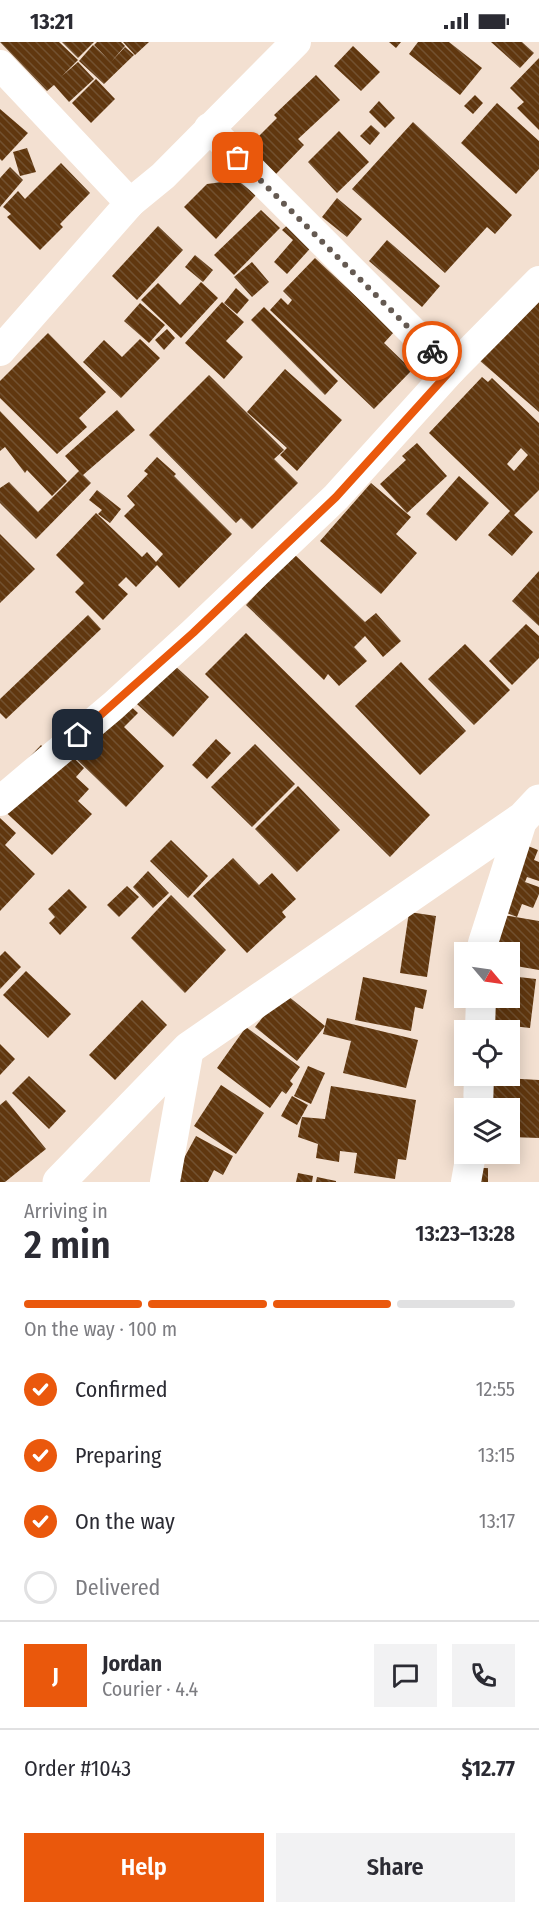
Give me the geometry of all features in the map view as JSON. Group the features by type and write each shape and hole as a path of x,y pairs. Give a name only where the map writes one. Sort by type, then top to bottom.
{"main road":[{"path":"58,1182 189,1048 531,810"}],"street":[{"path":"0,351 130,203 163,176 208,128 296,42"},
{"path":"0,65 130,203"},
{"path":"208,128 451,370"},
{"path":"0,801 113,706 336,497 451,370 539,281"},
{"path":"483,942 531,810"},
{"path":"165,1182 189,1048"},
{"path":"466,1182 469,1164"}],"building":[{"path":"0,42 59,42 78,60 62,76 78,62 94,79 69,102 54,85 47,91"},
{"path":"62,42 94,42 78,58"},
{"path":"97,42 121,42 125,46 111,62 125,47 134,55 104,84 79,61 93,45 108,59 94,45"},
{"path":"123,42 149,42 135,55"},
{"path":"389,42 401,42 396,48"},
{"path":"418,42 449,42 482,68 460,95 409,54"},
{"path":"491,42 522,42 534,53 520,68"},
{"path":"353,46 380,72 361,91 334,66"},
{"path":"539,58 539,130 517,108 524,102 510,88"},
{"path":"316,75 340,100 298,139 304,145 276,174 249,146 277,118 274,115"},
{"path":"96,79 115,99 91,123 72,103"},
{"path":"475,95 483,103 473,114 464,106"},
{"path":"379,101 395,118 385,128 369,112"},
{"path":"497,103 539,141 539,169 516,194 461,143"},
{"path":"0,109 28,133 2,161 0,159"},
{"path":"413,122 512,215 495,234 487,227 445,273 352,189"},
{"path":"371,125 380,133 370,145 360,136"},
{"path":"339,131 369,162 337,193 308,162"},
{"path":"27,148 36,172 20,176 13,152"},
{"path":"61,163 90,193 60,224 63,227 40,250 7,217 11,214 3,207 18,191 25,199"},
{"path":"10,167 23,180 0,207 0,178"},
{"path":"237,180 256,195 216,239 184,207 207,184"},
{"path":"337,198 362,219 347,237 322,217"},
{"path":"261,210 280,228 234,275 214,255"},
{"path":"292,221 316,242 287,274 274,262 293,240 282,230"},
{"path":"158,226 183,250 137,300 112,276"},
{"path":"387,240 440,286 422,307 369,261"},
{"path":"195,255 213,270 203,282 185,267"},
{"path":"315,258 394,332 384,343 412,370 374,409 270,310 281,298 288,305 292,300 283,291"},
{"path":"252,262 269,282 252,297 234,277"},
{"path":"201,282 218,298 181,338 141,300 158,283 180,305"},
{"path":"236,288 249,300 237,314 224,303"},
{"path":"539,298 539,412 479,360"},
{"path":"222,302 244,322 226,341 243,357 224,379 185,343"},
{"path":"140,303 165,325 149,343 124,321"},
{"path":"264,307 338,381 325,395 251,320"},
{"path":"167,329 175,338 164,350 155,340"},
{"path":"48,333 106,392 79,418 87,427 57,454 0,398 0,381"},
{"path":"140,339 160,358 121,398 83,362 104,340 122,357"},
{"path":"285,369 342,420 297,471 280,455 287,448 247,412"},
{"path":"209,375 284,450 274,459 298,483 252,529 241,518 236,523 149,435"},
{"path":"482,377 488,382 492,378 539,423 539,490 514,515 533,532 512,556 488,535 510,511 429,433","holes":["521,448 528,455 514,471 507,464"]},
{"path":"117,410 135,430 83,475 91,483 36,539 0,503 0,488 9,482 38,512 79,471 65,456"},
{"path":"0,411 67,481 52,496 27,470 25,473 5,447 0,451"},
{"path":"417,443 447,476 407,513 380,484 406,460 402,456"},
{"path":"157,457 232,534 179,588 157,565 136,587 126,577 118,585 128,594 103,620 75,592 84,583 56,555 96,513 142,557 147,552 156,562 163,554 124,516 135,505 127,496 148,474 144,471"},
{"path":"459,476 489,503 456,541 426,514"},
{"path":"371,483 411,517 396,534 417,553 381,594 320,541"},
{"path":"97,490 121,509 110,523 98,514 102,510 89,500"},
{"path":"0,534 35,569 0,603"},
{"path":"294,554 365,622 376,613 401,641 383,657 365,636 354,647 367,661 339,686 328,674 324,680 246,605"},
{"path":"539,571 539,626 512,601"},
{"path":"88,615 101,629 6,719 0,713 0,699"},
{"path":"526,624 539,636 539,658 512,685 489,661"},
{"path":"246,633 430,815 390,857 205,674"},
{"path":"465,644 510,690 474,725 428,679"},
{"path":"162,654 209,697 173,737 126,694"},
{"path":"401,662 466,731 420,775 355,706"},
{"path":"112,689 138,713 124,727 164,766 126,807 61,744"},
{"path":"216,739 231,753 207,779 192,765"},
{"path":"56,741 84,768 76,777 89,789 78,801 92,814 52,855 0,807 0,788 41,745 47,751"},
{"path":"255,744 295,784 252,827 211,787"},
{"path":"298,786 340,830 297,872 255,829"},
{"path":"0,818 16,833 5,845 35,874 0,911"},
{"path":"171,840 208,876 188,898 150,861"},
{"path":"513,840 538,850 534,860 539,862 539,881 527,877 525,882 539,887 539,894 533,908 522,904 517,917 488,906"},
{"path":"233,858 259,885 272,873 296,899 282,912 286,917 247,953 193,896"},
{"path":"148,871 169,893 153,908 133,887"},
{"path":"127,886 139,897 119,917 107,905"},
{"path":"69,889 87,907 60,935 49,923 55,917 48,909"},
{"path":"171,895 226,950 185,993 131,938"},
{"path":"409,912 436,916 427,977 400,973"},
{"path":"485,912 539,921 539,970 520,967 520,942 479,942"},
{"path":"5,951 21,967 0,989 0,956"},
{"path":"26,971 71,1014 48,1038 3,995"},
{"path":"363,977 427,990 423,1009 415,1007 411,1031 355,1020"},
{"path":"520,977 536,979 530,1028 520,1027 520,1020 469,1020 471,1008 520,1008"},
{"path":"283,992 325,1026 297,1061 255,1027"},
{"path":"142,1000 167,1025 115,1080 89,1055"},
{"path":"327,1018 418,1040 406,1088 343,1073 351,1041 323,1034"},
{"path":"246,1027 300,1067 290,1081 293,1084 286,1094 282,1091 270,1108 217,1068"},
{"path":"0,1044 15,1059 0,1075"},
{"path":"308,1066 325,1073 311,1104 294,1096"},
{"path":"29,1076 66,1111 49,1129 12,1093"},
{"path":"520,1079 539,1080 539,1138 520,1137 520,1098 464,1098 464,1086 520,1086"},
{"path":"221,1085 264,1113 236,1154 194,1126"},
{"path":"331,1086 416,1100 406,1160 398,1159 395,1179 354,1173 357,1153 340,1151 339,1162 316,1158 318,1144 298,1137 302,1117 325,1119"},
{"path":"292,1096 308,1105 297,1125 281,1116"},
{"path":"6,1100 46,1149 5,1182 0,1182 0,1105"},
{"path":"196,1136 233,1156 223,1175 214,1170 208,1182 171,1182"},
{"path":"465,1168 488,1168 488,1182 465,1182"},
{"path":"298,1173 313,1176 312,1182 296,1182"},
{"path":"317,1177 336,1181 336,1182 316,1182"}],"way so far":[{"path":"238,158 432,351"}],"route":[{"path":"78,735 193,633 336,497 451,370 432,351"}]}
